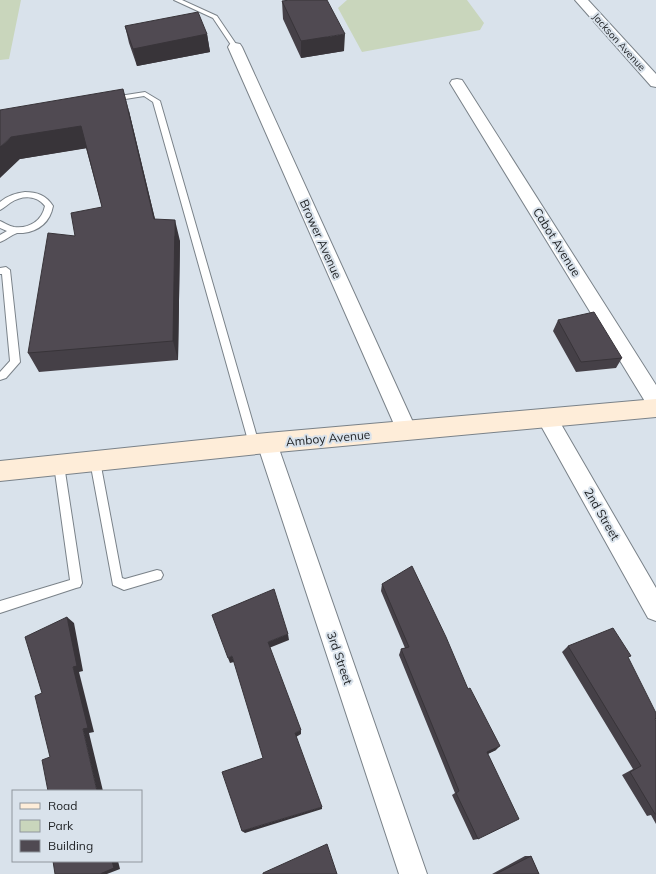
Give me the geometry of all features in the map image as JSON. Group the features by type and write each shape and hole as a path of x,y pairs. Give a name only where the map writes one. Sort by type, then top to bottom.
{"street":[{"name":"Jackson Avenue","path":"581,0 656,84"},
{"name":"Brower Avenue","path":"235,47 407,431"},
{"name":"Cabot Avenue","path":"457,83 656,402"},
{"name":"Amboy Avenue","path":"0,471 260,443 656,408"},
{"name":"2nd Street","path":"547,418 656,610"},
{"name":"3rd Street","path":"260,443 413,874"}],"lane":[{"path":"177,0 215,17 235,47"},
{"path":"108,100 145,94 156,101 260,443"},
{"path":"0,207 9,199 26,195 34,195 46,201 49,206 48,212 40,223 28,229 7,229 0,224"},
{"path":"0,239 15,230"},
{"path":"0,271 6,270 15,362 3,375 0,376"},
{"path":"95,461 117,581 128,584 157,575"},
{"path":"0,607 76,583 59,465"}],"green space":[{"path":"0,0 21,0 9,59 0,60"},
{"path":"347,0 467,0 484,23 480,30 362,52 338,8"}],"building":[{"path":"327,0 345,34 301,41 282,1"},
{"path":"198,12 207,34 133,49 125,26"},
{"path":"123,89 154,219 175,220 173,341 28,353 48,233 75,236 71,213 102,207 81,126 11,137 0,147 0,110"},
{"path":"594,312 622,358 581,362 558,320"},
{"path":"412,566 446,637 468,689 470,688 500,746 487,752 519,819 478,839 456,793 459,791 401,649 409,647 382,584"},
{"path":"274,589 288,634 268,642 301,730 295,733 322,807 242,831 222,772 263,758 232,656 228,658 212,615"},
{"path":"67,617 77,666 73,667 88,728 83,729 97,790 48,790 42,760 50,757 35,696 42,693 25,637"},
{"path":"613,628 631,656 628,657 656,713 656,814 630,772 641,766 568,646"},
{"path":"327,844 337,874 263,874 263,873"},
{"path":"531,856 539,874 496,874"},
{"path":"53,862 112,862 114,868 100,874 55,874"}]}
